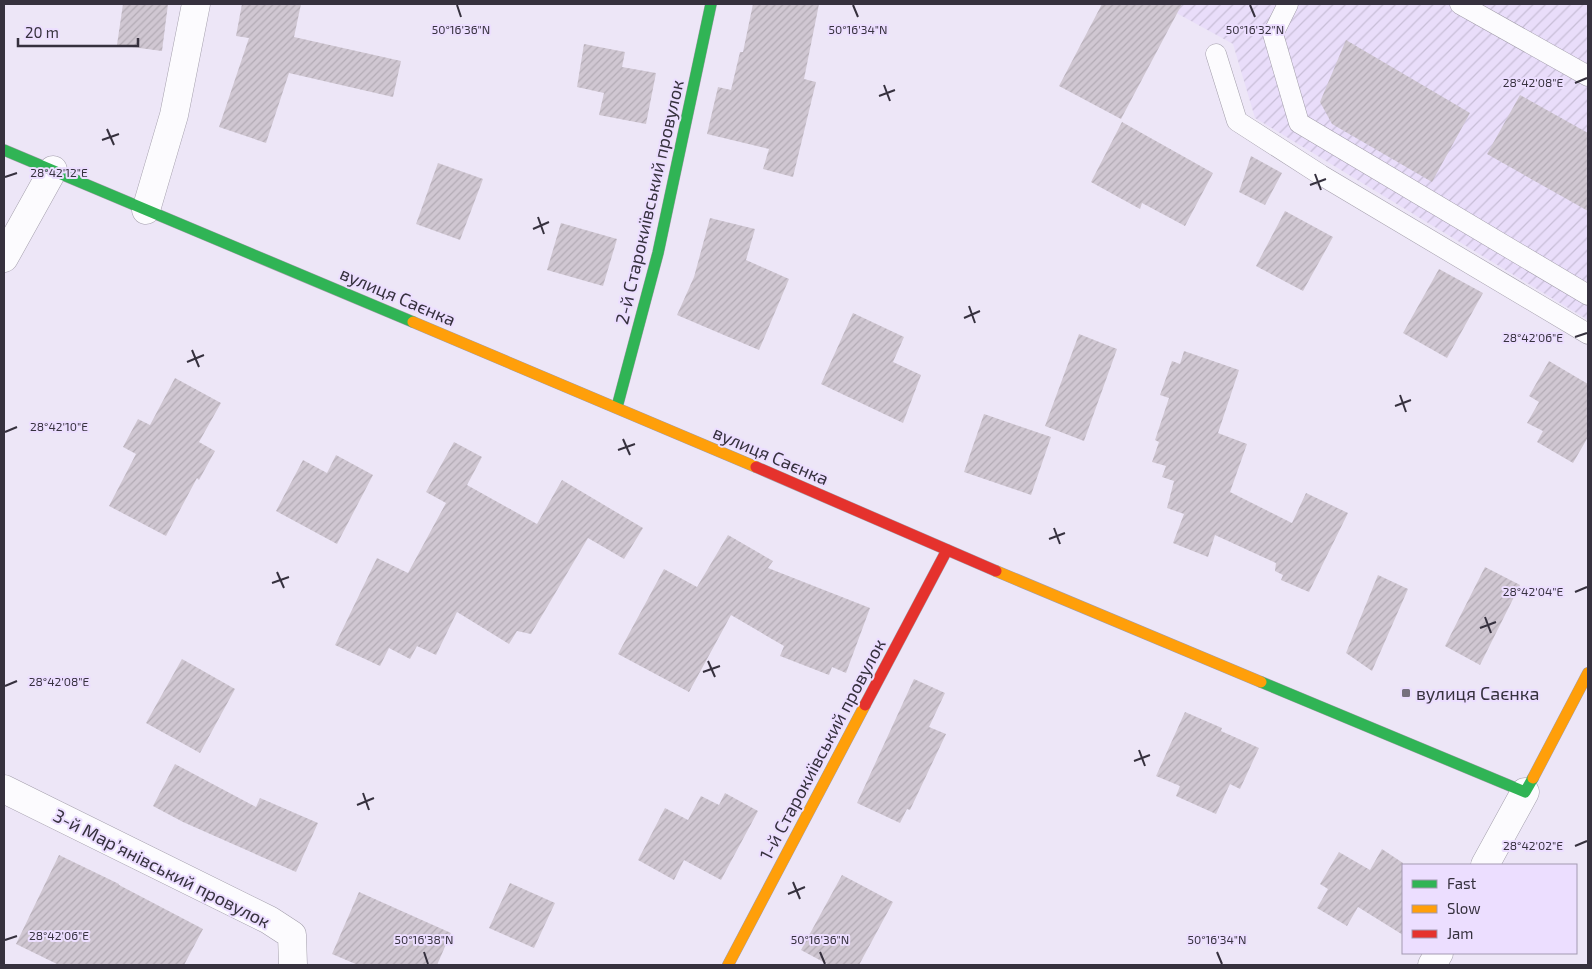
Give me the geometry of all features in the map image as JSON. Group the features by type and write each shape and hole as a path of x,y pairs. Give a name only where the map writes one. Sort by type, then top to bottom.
{"street":[{"path":"146,210 174,115 196,4"},
{"name":"2-й Старокиївський провулок","path":"617,407 658,254 710,4"},
{"name":"вулиця Саєнка","path":"4,150 617,407 947,550 1525,792"},
{"path":"4,258 53,170"},
{"name":"1-й Старокиївський провулок","path":"728,965 947,550"},
{"path":"1486,864 1588,673"},
{"name":"3-й Марʼянівський провулок","path":"4,789 269,920 292,935 293,965"}],"lane":[{"path":"1288,4 1273,34 1299,123 1588,295"},
{"path":"1460,4 1588,76"},
{"path":"1216,54 1237,121 1321,175 1588,334"}],"shaded area":[{"path":"1160,4 1588,4 1588,320 1255,118 1233,44"}],"building":[{"path":"123,4 168,4 162,51 117,45"},
{"path":"242,4 301,4 294,37 401,61 393,97 289,73 266,143 219,127 249,38 236,36"},
{"path":"753,4 819,4 804,79 816,82 793,177 763,169 769,149 707,134 718,87 731,90 740,52 743,52"},
{"path":"1102,4 1182,4 1121,119 1059,86"},
{"path":"1346,40 1470,113 1432,182 1332,124 1320,102"},
{"path":"584,44 625,52 622,67 656,73 646,124 599,115 604,93 577,87"},
{"path":"1520,95 1588,133 1588,211 1487,154"},
{"path":"1122,122 1213,173 1185,226 1142,203 1140,209 1091,182"},
{"path":"1251,156 1282,173 1265,205 1239,192"},
{"path":"438,163 483,179 460,240 416,224"},
{"path":"1285,211 1333,237 1303,291 1256,266"},
{"path":"710,218 755,229 746,260 789,279 759,350 677,315 694,277"},
{"path":"561,223 617,239 603,286 547,270"},
{"path":"1439,269 1483,293 1447,358 1403,333"},
{"path":"853,313 904,337 893,362 921,375 903,423 821,384"},
{"path":"1079,334 1117,349 1084,441 1045,426"},
{"path":"1184,351 1239,370 1218,433 1247,444 1230,492 1292,523 1306,493 1348,513 1309,592 1281,580 1283,575 1275,571 1276,563 1215,535 1208,557 1173,543 1184,514 1167,508 1174,481 1162,477 1166,466 1152,462 1159,442 1155,440 1169,398 1160,395 1172,361 1180,364"},
{"path":"1549,361 1588,384 1588,437 1573,463 1537,442 1543,431 1527,423 1539,402 1529,396"},
{"path":"175,378 221,403 199,442 215,451 199,480 197,478 166,536 109,506 136,454 123,447 138,419 150,425"},
{"path":"984,414 1051,437 1031,495 964,472"},
{"path":"454,442 482,457 467,485 537,524 562,480 643,528 624,559 588,538 531,634 517,631 509,644 457,612 436,655 417,646 410,659 389,648 380,666 335,645 377,558 408,573 446,503 426,492"},
{"path":"336,455 373,475 337,544 276,511 303,460 327,473"},
{"path":"728,535 773,561 768,568 870,608 846,673 832,667 829,675 780,656 784,646 731,615 689,692 618,654 664,569 697,587"},
{"path":"1485,567 1520,585 1480,665 1445,646"},
{"path":"1378,575 1408,589 1372,671 1346,653"},
{"path":"182,659 235,689 200,753 146,723"},
{"path":"914,679 945,693 929,727 946,734 910,810 907,809 900,823 857,803"},
{"path":"1185,712 1222,728 1221,731 1259,748 1240,789 1230,784 1216,814 1176,796 1180,786 1156,776"},
{"path":"175,764 256,807 260,798 318,823 296,872 183,822 153,806"},
{"path":"725,793 758,811 721,880 684,860 674,880 638,860 665,808 688,820 701,796 719,805"},
{"path":"1382,849 1403,863 1402,934 1358,907 1347,926 1317,908 1328,889 1320,884 1339,852 1370,870"},
{"path":"59,855 119,884 203,929 184,965 59,965 16,944"},
{"path":"842,875 893,902 859,965 829,965 801,950"},
{"path":"510,883 555,903 534,948 489,928"},
{"path":"359,892 451,933 437,965 358,965 332,954"}],"traffic: fast":[{"path":"617,407 658,253 711,4"},
{"path":"4,150 413,322"},
{"path":"1261,682 1525,792 1533,778"}],"traffic: slow":[{"path":"413,322 756,467"},
{"path":"996,571 1261,682"},
{"path":"1533,778 1588,673"},
{"path":"728,965 865,705"}],"traffic: jam":[{"path":"756,467 996,571"},
{"path":"865,705 947,550"}],"place":[{"name":"вулиця Саєнка","path":"1406,693"}]}
